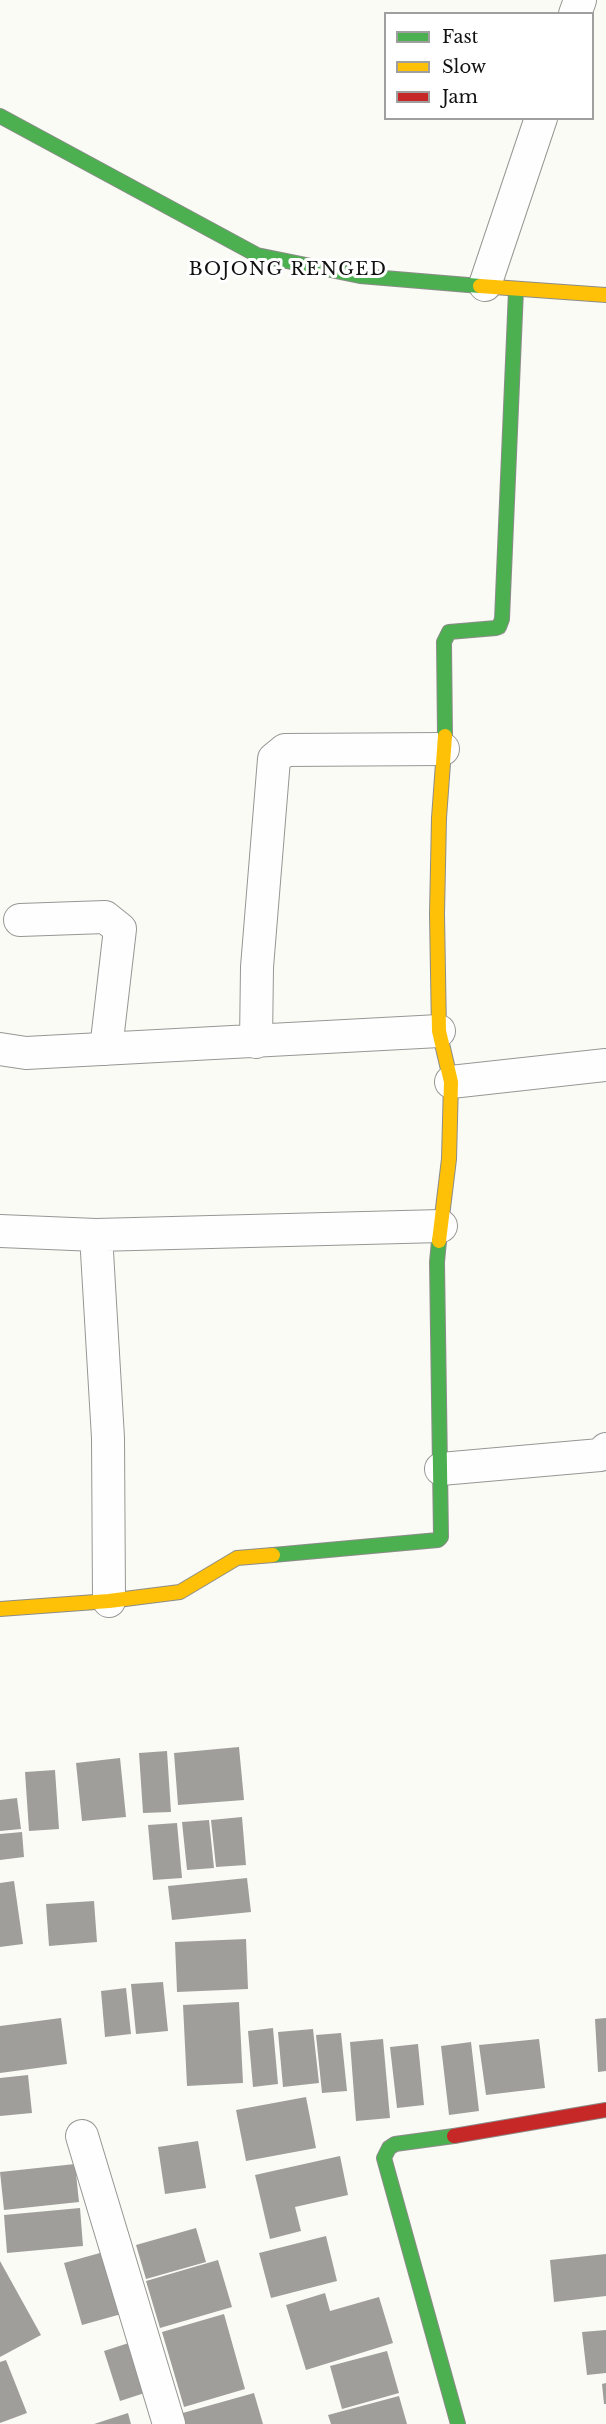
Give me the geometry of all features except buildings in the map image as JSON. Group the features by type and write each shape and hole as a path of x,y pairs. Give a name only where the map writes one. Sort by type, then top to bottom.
{"street":[{"path":"0,116 257,255 360,276 484,285 516,290 606,295"},
{"path":"484,285 540,120"},
{"path":"0,1609 109,1601 180,1592 237,1558 438,1540 441,1533 437,1262 449,1159 451,1082 439,1031 437,914 443,749 446,732 444,652 449,632 499,627 502,619 516,290"},
{"path":"256,1042 257,967 274,759 285,750 443,749"},
{"path":"20,920 105,917 120,929 106,1049"},
{"path":"0,1049 26,1053 439,1031"},
{"path":"451,1082 606,1065"},
{"path":"0,1231 96,1235 441,1226"},
{"path":"96,1235 108,1438 109,1601"},
{"path":"441,1468 600,1455 606,1449"},
{"path":"458,2424 384,2158 389,2148 395,2144 489,2131 606,2110"},
{"path":"82,2136 169,2424"}],"traffic: fast":[{"path":"0,116 257,255 360,276 480,286"},
{"path":"445,736 444,642 449,632 496,628 499,627 502,619 516,290"},
{"path":"273,1555 438,1540 441,1537 437,1262 439,1241"},
{"path":"454,2136 395,2144 389,2148 384,2158 458,2424"}],"traffic: slow":[{"path":"480,286 606,295"},
{"path":"439,1241 449,1159 451,1082 439,1031 437,914 439,818 445,736"},
{"path":"0,1609 109,1601 180,1592 237,1558 273,1555"}],"traffic: jam":[{"path":"454,2136 606,2110"}],"district":[{"name":"BOJONG RENGED","path":"288,270"}]}
